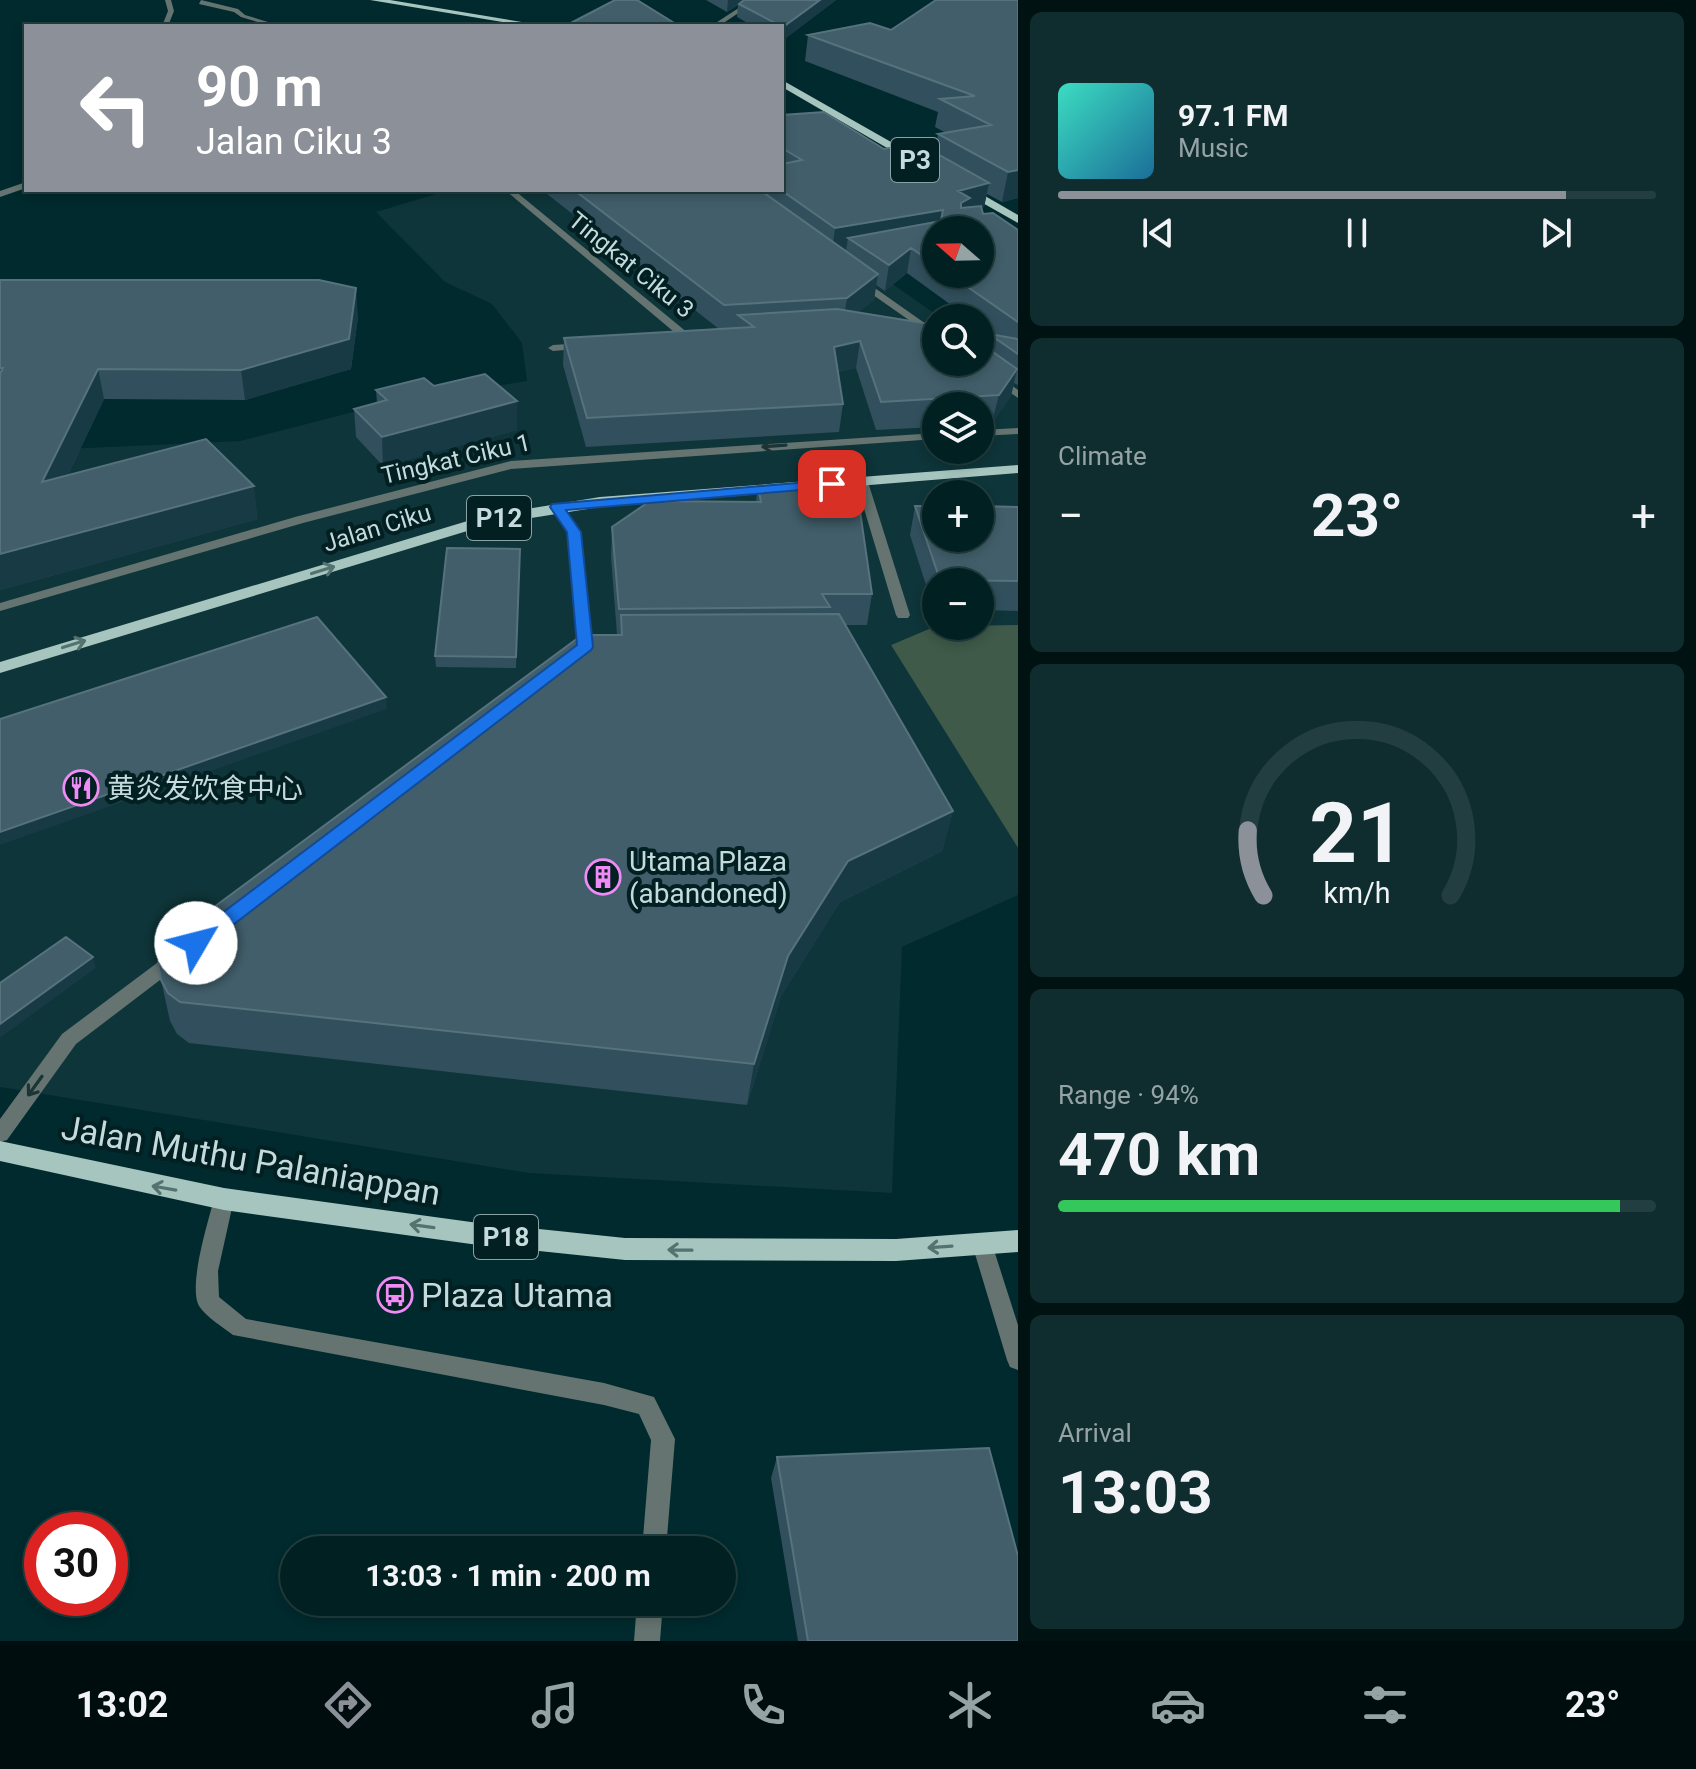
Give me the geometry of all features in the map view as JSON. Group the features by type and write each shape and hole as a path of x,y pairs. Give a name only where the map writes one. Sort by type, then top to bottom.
{"main road":[{"path":"374,0 529,24"},
{"name":"P3","path":"784,84 933,170"},
{"name":"P3","path":"946,178 1018,220"},
{"name":"Jalan Ciku","path":"0,668 484,521 557,507 1018,469"},
{"name":"Jalan Muthu Palaniappan","path":"0,1151 224,1199 471,1233 625,1249 896,1250 1018,1241"}],"street":[{"path":"166,24 171,11 168,0"},
{"path":"205,0 201,3 236,10 243,16 271,24"},
{"path":"717,24 755,0"},
{"path":"1,194 24,186"},
{"name":"Tingkat Ciku 3","path":"511,192 690,340"},
{"path":"988,216 997,208"},
{"path":"1005,230 1018,228"},
{"path":"855,278 920,325"},
{"path":"906,326 920,325"},
{"path":"675,341 704,339"},
{"path":"553,348 600,345"},
{"path":"992,376 1018,395"},
{"path":"994,432 1018,431"},
{"name":"Tingkat Ciku 1","path":"0,607 299,520 511,465 922,437"},
{"path":"862,482 903,615"},
{"path":"557,507 574,532 586,650"},
{"path":"0,1134 69,1039 183,952"},
{"path":"224,1199 207,1271 208,1301 241,1328 604,1394 646,1405 663,1439 655,1536"},
{"path":"982,1244 1018,1360"},
{"path":"647,1641 649,1616"}],"shaded area":[{"path":"784,190 922,218 922,237 864,264 922,305 922,376 994,376 994,366 1018,372 1018,625 994,625 994,568 922,568 922,632 891,645 1018,848 1018,895 902,947 892,1193 529,1173 0,1087 0,452 240,441 392,402 527,381 522,343 492,304 445,282 376,212 442,192"},
{"path":"994,625 1018,625 1018,848 891,645 922,632 922,640 994,640"}],"building":[{"path":"615,0 637,0 676,24 569,24"},
{"path":"744,0 820,0 784,26 739,4"},
{"path":"936,0 1018,0 1018,170 1008,172 938,134 991,125 940,99 975,96 808,35 870,23 891,30"},
{"path":"824,112 884,149 918,143 989,183 958,191 970,198 961,203 961,208 981,206 983,214 993,213 1018,230 1018,322 969,288 994,288 994,216 942,216 943,210 835,228 784,192 784,164 802,160 784,149 784,115"},
{"path":"577,192 763,192 878,274 847,298 724,305"},
{"path":"922,224 922,255 911,248 889,265 848,238"},
{"path":"0,280 319,280 356,288 349,339 241,370 98,369 42,482 206,439 254,486 0,554 0,374 3,368 0,368"},
{"path":"837,309 922,323 922,376 994,376 994,353 1017,369 999,395 994,395 994,392 922,392 922,400 881,402 860,341 834,347 843,404 587,418 564,338 754,327 738,315"},
{"path":"994,335 1018,339 1018,354 994,337"},
{"path":"485,374 517,401 382,437 354,409 387,400 376,390 424,378 434,386"},
{"path":"816,482 858,497 872,594 822,594 830,607 619,609 612,527 650,501 761,502 758,486"},
{"path":"915,506 922,506 922,527"},
{"path":"994,506 1018,507 1018,581 994,581 994,568 936,568 931,552 994,552"},
{"path":"447,548 520,549 516,657 435,656"},
{"name":"Utama Plaza (abandoned)","path":"839,614 953,811 848,861 788,956 754,1064 180,1002 168,993 161,980 158,963 164,944 582,635 622,635 621,615"},
{"name":"黄炎发饮食中心","path":"317,617 386,697 0,832 0,719"},
{"path":"66,937 93,957 0,1024 0,983"},
{"path":"989,1448 1018,1556 1018,1641 808,1641 777,1457"}],"place":[{"name":"黄炎发饮食中心","path":"81,788"},
{"name":"Utama Plaza (abandoned)","path":"603,877"},
{"name":"Plaza Utama","path":"395,1295"}],"route":[{"path":"196,943 585,647 574,532 557,507 832,484"}]}
